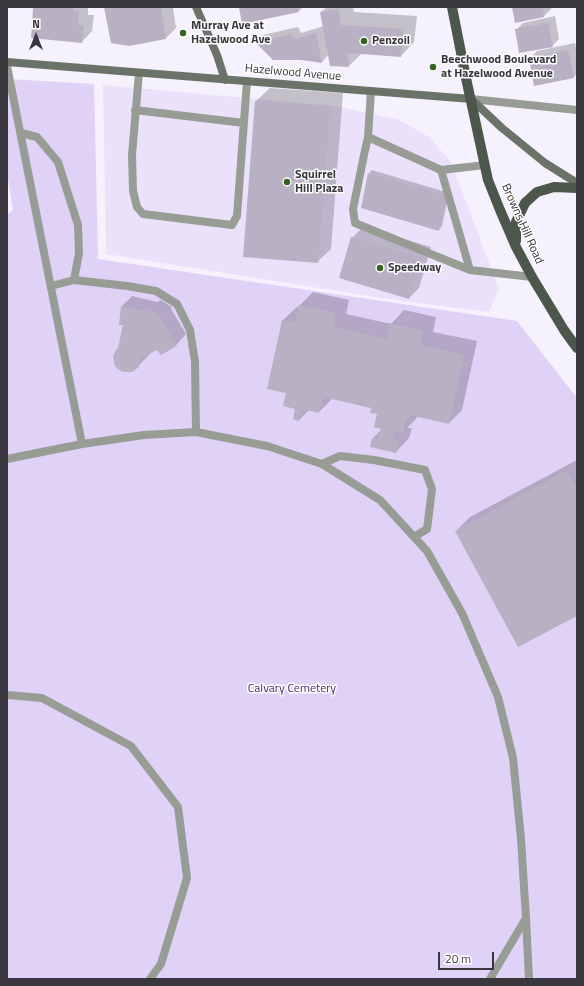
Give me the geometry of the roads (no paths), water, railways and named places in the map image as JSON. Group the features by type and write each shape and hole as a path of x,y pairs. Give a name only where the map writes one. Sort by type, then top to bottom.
{"main road":[{"path":"196,7 217,56 225,80"},
{"name":"Browns Hill Road","path":"452,7 488,180 516,247 564,330 577,348"},
{"name":"Hazelwood Avenue","path":"7,62 471,99"},
{"path":"471,99 502,128 541,160 577,183"},
{"path":"516,247 516,222 525,203 537,192 554,187 577,188"}],"street":[{"path":"7,66 82,444"},
{"path":"138,73 132,155 132,191 137,207 143,214 232,225 237,216 247,81"},
{"path":"370,91 368,138 353,209 355,223 470,270 532,277"},
{"name":"Hazelwood Avenue","path":"471,99 577,110"},
{"path":"135,110 244,123"},
{"path":"21,133 37,138 58,162 78,225 79,253 74,280"},
{"path":"368,138 441,170 485,165"},
{"path":"441,170 470,270"},
{"path":"51,286 74,280 156,291 176,304 190,330 195,362 196,432"},
{"path":"7,459 82,444 144,435 196,432 267,446 322,464 380,500 427,551 462,614 498,697 513,758 522,840 529,979"},
{"path":"322,464 340,456 374,460 425,470 432,489 426,529 414,537"},
{"path":"7,695 42,698 131,746 178,807 187,878 161,964 150,979"},
{"path":"490,979 526,918"}],"place":[{"name":"Murray Ave at Hazelwood Ave","path":"183,33"},
{"name":"Penzoil","path":"364,41"},
{"name":"Beechwood Boulevard at Hazelwood Avenue","path":"433,67"},
{"name":"Squirrel Hill Plaza","path":"287,182"},
{"name":"Speedway","path":"380,268"}],"park label":[{"name":"Calvary Cemetery","path":"292,689"}]}
